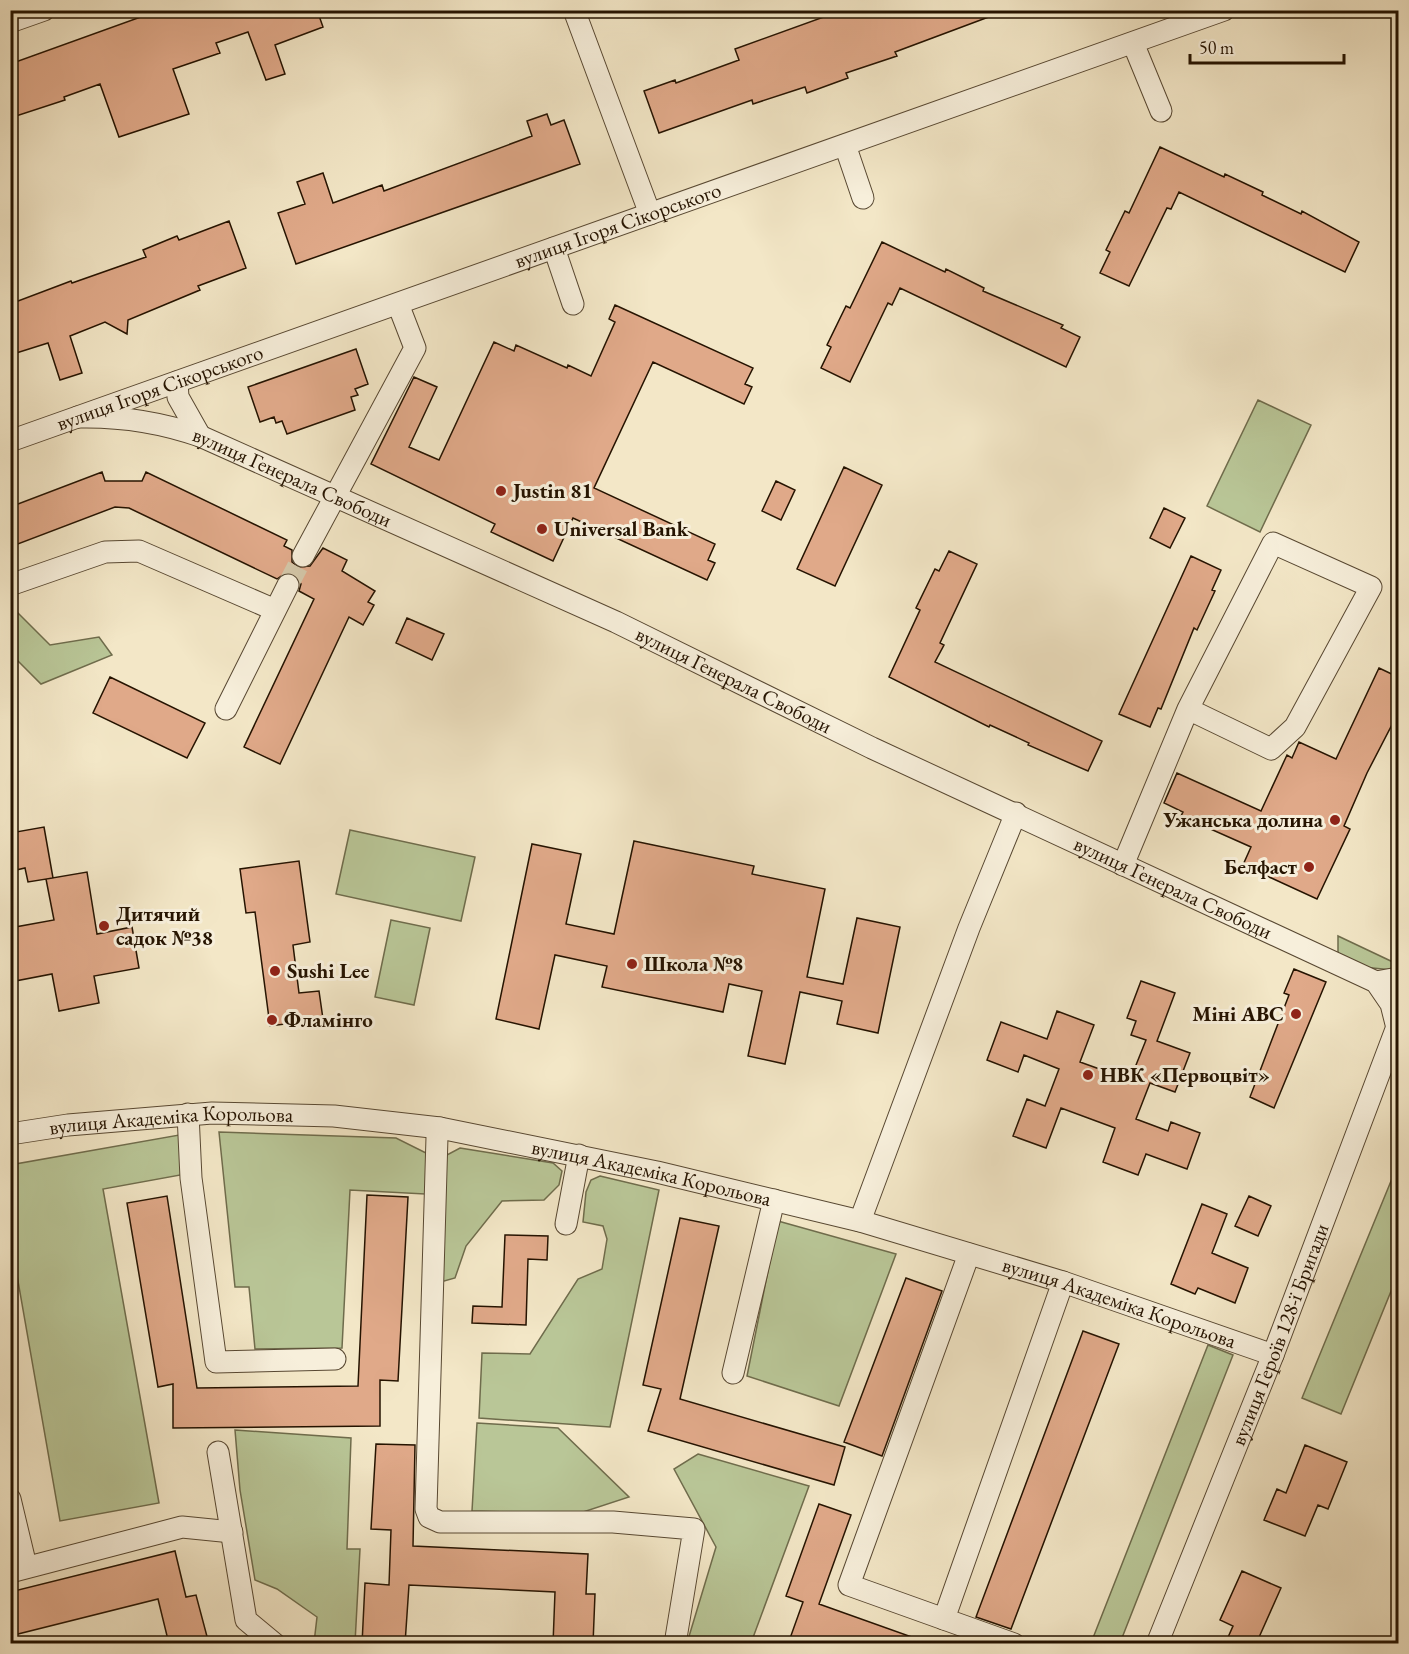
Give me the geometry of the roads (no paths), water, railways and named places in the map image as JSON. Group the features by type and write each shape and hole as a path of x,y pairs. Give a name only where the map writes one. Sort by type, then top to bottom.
{"street":[{"path":"10,22 44,10"},
{"path":"574,10 650,214"},
{"name":"вулиця Ігоря Сікорського","path":"10,441 1224,10"},
{"path":"1133,43 1161,111"},
{"path":"845,145 863,198"},
{"path":"554,248 573,304"},
{"path":"303,556 415,348 398,304"},
{"path":"177,382 178,397 200,436"},
{"name":"вулиця Генерала Свободи","path":"78,417 113,417 143,421 200,436 616,622 872,748 1376,982"},
{"path":"1123,865 1188,709 1273,543 1371,587 1295,728 1271,749 1188,709"},
{"path":"10,585 105,552 139,551 275,610"},
{"path":"226,709 288,585"},
{"path":"860,1221 974,917 1016,813"},
{"path":"1398,978 1376,982 1392,1004 1398,1026"},
{"name":"вулиця Героїв 128-ї Бригади","path":"1157,1644 1273,1355 1398,1026"},
{"path":"188,1114 191,1178 216,1362 335,1359"},
{"name":"вулиця Академіка Корольова","path":"10,1134 68,1125 188,1114 334,1116 440,1128 579,1155 860,1221 1063,1282 1244,1342 1273,1355"},
{"path":"440,1128 437,1137 426,1509 429,1517 440,1522 613,1522 694,1529 675,1644"},
{"path":"566,1224 579,1155"},
{"path":"733,1373 774,1200"},
{"path":"969,1254 849,1585 1014,1644"},
{"path":"944,1619 1063,1282"},
{"path":"218,1452 246,1620 275,1644"},
{"path":"10,1498 19,1569 182,1527 232,1532"}],"tunnel":[{"path":"288,585 303,556"}],"place":[{"name":"Justin 81","path":"501,491"},
{"name":"Universal Bank","path":"542,529"},
{"name":"Ужанська долина","path":"1335,820"},
{"name":"Белфаст","path":"1309,867"},
{"name":"Дитячий садок №38","path":"104,926"},
{"name":"Школа №8","path":"632,964"},
{"name":"Sushi Lee","path":"275,971"},
{"name":"Міні ABC","path":"1296,1014"},
{"name":"Фламінго","path":"272,1020"},
{"name":"НВК «Первоцвіт»","path":"1088,1075"}]}
